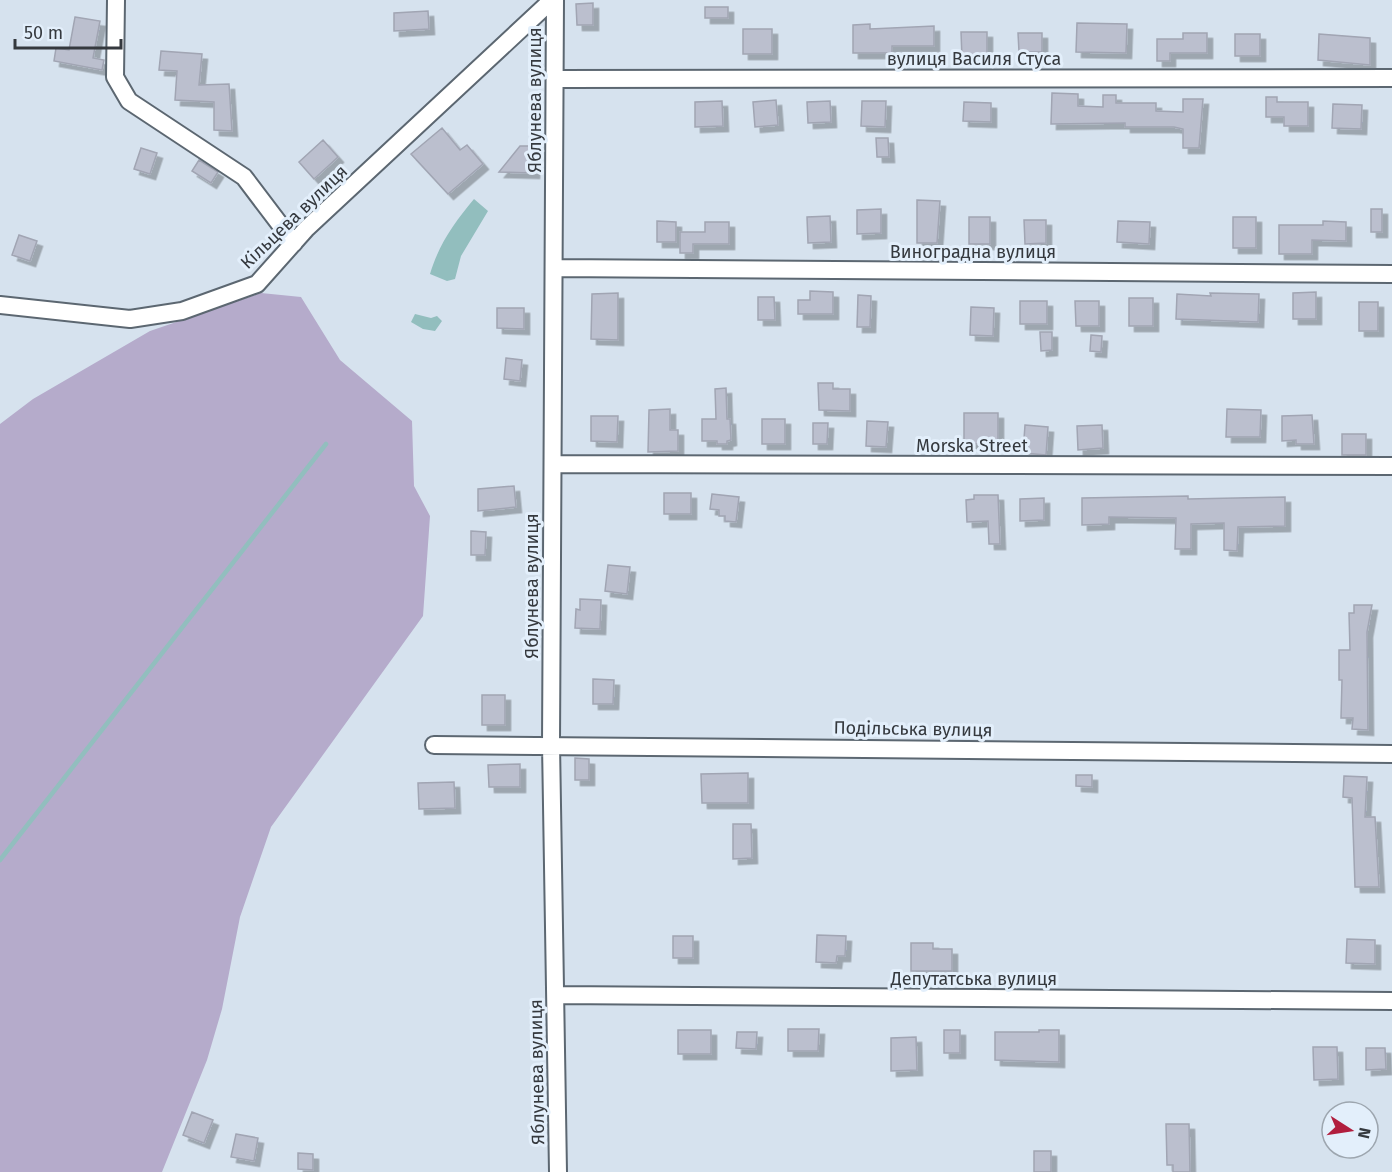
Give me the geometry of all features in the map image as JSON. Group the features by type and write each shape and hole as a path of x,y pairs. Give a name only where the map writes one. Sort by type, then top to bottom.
{"street":[{"path":"116,0 115,77 129,101 244,177 294,243"},
{"name":"Кільцева вулиця","path":"0,305 130,319 182,311 257,284 294,243 554,0"},
{"name":"Яблунева вулиця","path":"554,0 556,79 551,744 558,1172"},
{"name":"вулиця Василя Стуса","path":"556,79 1392,78"},
{"name":"Виноградна вулиця","path":"555,268 1392,274"},
{"name":"Morska Street","path":"553,464 1392,466"},
{"name":"Подільська вулиця","path":"434,745 551,744 1392,754"},
{"name":"Депутатська вулиця","path":"556,995 1392,1001"}],"shaded area":[{"path":"474,199 488,211 461,256 455,279 447,281 430,274 448,234"},
{"path":"261,293 301,297 340,360 412,421 414,486 430,516 423,616 271,827 240,917 222,1009 207,1060 162,1172 0,1172 0,424 33,399 150,331"},
{"path":"415,314 431,318 437,316 442,321 435,331 423,329 411,322"}],"building":[{"path":"593,3 593,25 577,25 576,4"},
{"path":"705,7 728,7 728,18 705,18"},
{"path":"428,11 429,29 394,31 394,13"},
{"path":"75,17 100,21 93,58 104,60 102,70 54,61 56,48 69,50"},
{"path":"1077,23 1127,24 1126,53 1076,52"},
{"path":"870,24 870,29 934,26 934,46 892,46 892,53 853,53 853,25"},
{"path":"743,29 772,29 772,54 743,54"},
{"path":"961,32 987,32 987,57 962,58"},
{"path":"1018,33 1042,33 1042,52 1019,52"},
{"path":"1183,33 1207,33 1207,53 1170,53 1170,61 1157,61 1157,39 1183,39"},
{"path":"1235,34 1260,34 1260,56 1235,56"},
{"path":"1319,34 1370,38 1370,65 1318,60"},
{"path":"161,51 202,54 199,85 229,84 232,131 214,130 214,102 175,100 177,71 159,70"},
{"path":"1052,93 1078,94 1078,106 1103,107 1103,95 1116,95 1116,103 1156,103 1156,111 1183,112 1183,99 1203,99 1199,148 1183,148 1183,129 1174,127 1125,127 1125,123 1051,124"},
{"path":"1266,97 1277,97 1277,102 1308,102 1308,126 1284,126 1284,117 1266,117"},
{"path":"776,100 778,125 755,127 753,102"},
{"path":"722,101 723,126 695,127 695,102"},
{"path":"830,101 831,122 808,123 807,102"},
{"path":"862,101 886,101 885,127 861,126"},
{"path":"964,102 991,103 991,122 963,121"},
{"path":"1333,104 1362,105 1361,129 1332,128"},
{"path":"442,128 460,150 467,145 483,164 448,194 411,154"},
{"path":"876,138 888,138 889,157 877,157"},
{"path":"323,140 338,157 314,179 299,162"},
{"path":"520,146 535,146 534,173 499,172"},
{"path":"141,148 157,153 150,174 134,169"},
{"path":"199,160 218,172 211,183 192,171"},
{"path":"917,200 940,201 937,243 917,243"},
{"path":"881,209 881,233 857,234 857,210"},
{"path":"1371,209 1382,209 1382,232 1371,232"},
{"path":"830,216 831,242 808,243 807,217"},
{"path":"969,217 990,217 990,244 969,244"},
{"path":"1233,217 1256,217 1256,248 1233,248"},
{"path":"1024,220 1046,220 1046,243 1025,244"},
{"path":"657,221 676,222 676,242 657,242"},
{"path":"1118,221 1150,222 1149,244 1117,242"},
{"path":"1323,221 1346,222 1346,241 1312,240 1312,254 1279,254 1279,225 1323,225"},
{"path":"705,222 729,222 729,244 693,244 693,253 680,253 680,232 705,232"},
{"path":"19,235 37,241 30,261 12,255"},
{"path":"810,291 833,292 833,314 798,314 798,300 810,300"},
{"path":"1316,292 1316,319 1293,319 1293,293"},
{"path":"618,293 618,340 591,339 592,294"},
{"path":"1210,293 1259,294 1258,322 1176,319 1177,294 1211,296"},
{"path":"858,295 871,296 870,327 857,327"},
{"path":"758,297 774,297 775,320 758,320"},
{"path":"1129,298 1153,298 1153,326 1129,326"},
{"path":"1020,301 1047,301 1047,324 1020,324"},
{"path":"1075,301 1099,301 1099,326 1076,326"},
{"path":"1359,302 1378,302 1378,331 1359,331"},
{"path":"971,307 994,308 993,336 970,335"},
{"path":"497,308 524,308 524,329 497,328"},
{"path":"1040,332 1052,332 1052,350 1041,351"},
{"path":"1091,335 1102,336 1101,352 1090,351"},
{"path":"506,358 522,360 520,381 504,379"},
{"path":"818,383 833,383 833,389 850,389 850,411 819,410"},
{"path":"726,388 727,419 730,419 731,440 727,441 727,444 702,441 702,419 716,419 715,389"},
{"path":"670,409 670,430 678,430 678,451 648,452 649,410"},
{"path":"1227,409 1261,410 1260,437 1226,437"},
{"path":"964,413 998,413 998,444 964,444"},
{"path":"1312,415 1314,444 1296,444 1296,440 1282,441 1282,416"},
{"path":"591,416 618,416 617,442 591,441"},
{"path":"762,419 785,419 785,444 762,444"},
{"path":"867,421 888,422 886,447 866,446"},
{"path":"813,423 828,423 827,444 813,444"},
{"path":"1025,425 1048,427 1046,455 1023,453"},
{"path":"1102,425 1103,448 1078,450 1077,426"},
{"path":"1342,434 1366,434 1366,455 1342,455"},
{"path":"514,486 516,507 478,511 478,489"},
{"path":"664,493 691,493 691,514 664,514"},
{"path":"712,494 739,497 736,522 725,521 725,516 719,516 719,510 710,509"},
{"path":"974,495 998,495 1000,544 989,544 988,521 967,522 966,500 974,499"},
{"path":"1188,496 1188,499 1285,497 1285,526 1238,527 1237,551 1224,550 1224,523 1191,524 1191,549 1175,549 1176,518 1109,517 1109,524 1082,525 1082,498"},
{"path":"1044,498 1044,520 1020,521 1020,499"},
{"path":"471,531 486,532 485,555 471,555"},
{"path":"608,565 630,567 627,594 605,591"},
{"path":"580,599 601,600 600,629 575,628 576,609 580,610"},
{"path":"1354,605 1372,605 1367,632 1368,730 1352,729 1353,718 1341,718 1342,680 1339,680 1339,650 1350,650 1349,613 1354,613"},
{"path":"593,679 614,680 613,704 593,704"},
{"path":"482,695 505,695 505,725 482,725"},
{"path":"575,758 589,759 589,780 575,780"},
{"path":"520,764 520,787 489,787 488,765"},
{"path":"748,773 748,803 702,803 701,774"},
{"path":"1076,775 1092,775 1092,787 1076,786"},
{"path":"1344,776 1367,777 1365,817 1375,817 1379,887 1355,887 1352,798 1343,797"},
{"path":"454,782 455,808 419,809 418,783"},
{"path":"733,824 751,824 752,858 733,859"},
{"path":"817,935 846,936 845,956 837,956 836,963 816,962"},
{"path":"673,936 693,936 693,958 673,958"},
{"path":"1347,939 1375,940 1375,964 1346,963"},
{"path":"911,943 933,943 933,949 952,949 952,971 911,971"},
{"path":"788,1029 819,1029 818,1051 788,1051"},
{"path":"678,1030 711,1030 711,1054 678,1054"},
{"path":"944,1030 960,1030 960,1053 944,1053"},
{"path":"1039,1030 1059,1030 1059,1062 995,1060 995,1032 1039,1032"},
{"path":"737,1032 757,1032 756,1049 736,1048"},
{"path":"916,1037 917,1070 891,1071 891,1038"},
{"path":"1313,1047 1337,1047 1338,1079 1314,1080"},
{"path":"1366,1048 1385,1048 1386,1069 1366,1070"},
{"path":"192,1112 213,1120 204,1143 183,1135"},
{"path":"1166,1124 1189,1124 1190,1172 1173,1172 1173,1165 1167,1165"},
{"path":"236,1134 258,1138 254,1161 231,1157"},
{"path":"1034,1151 1051,1151 1051,1172 1034,1172"},
{"path":"298,1153 313,1154 313,1170 298,1169"}],"waterway":[{"path":"0,860 326,444"}]}
